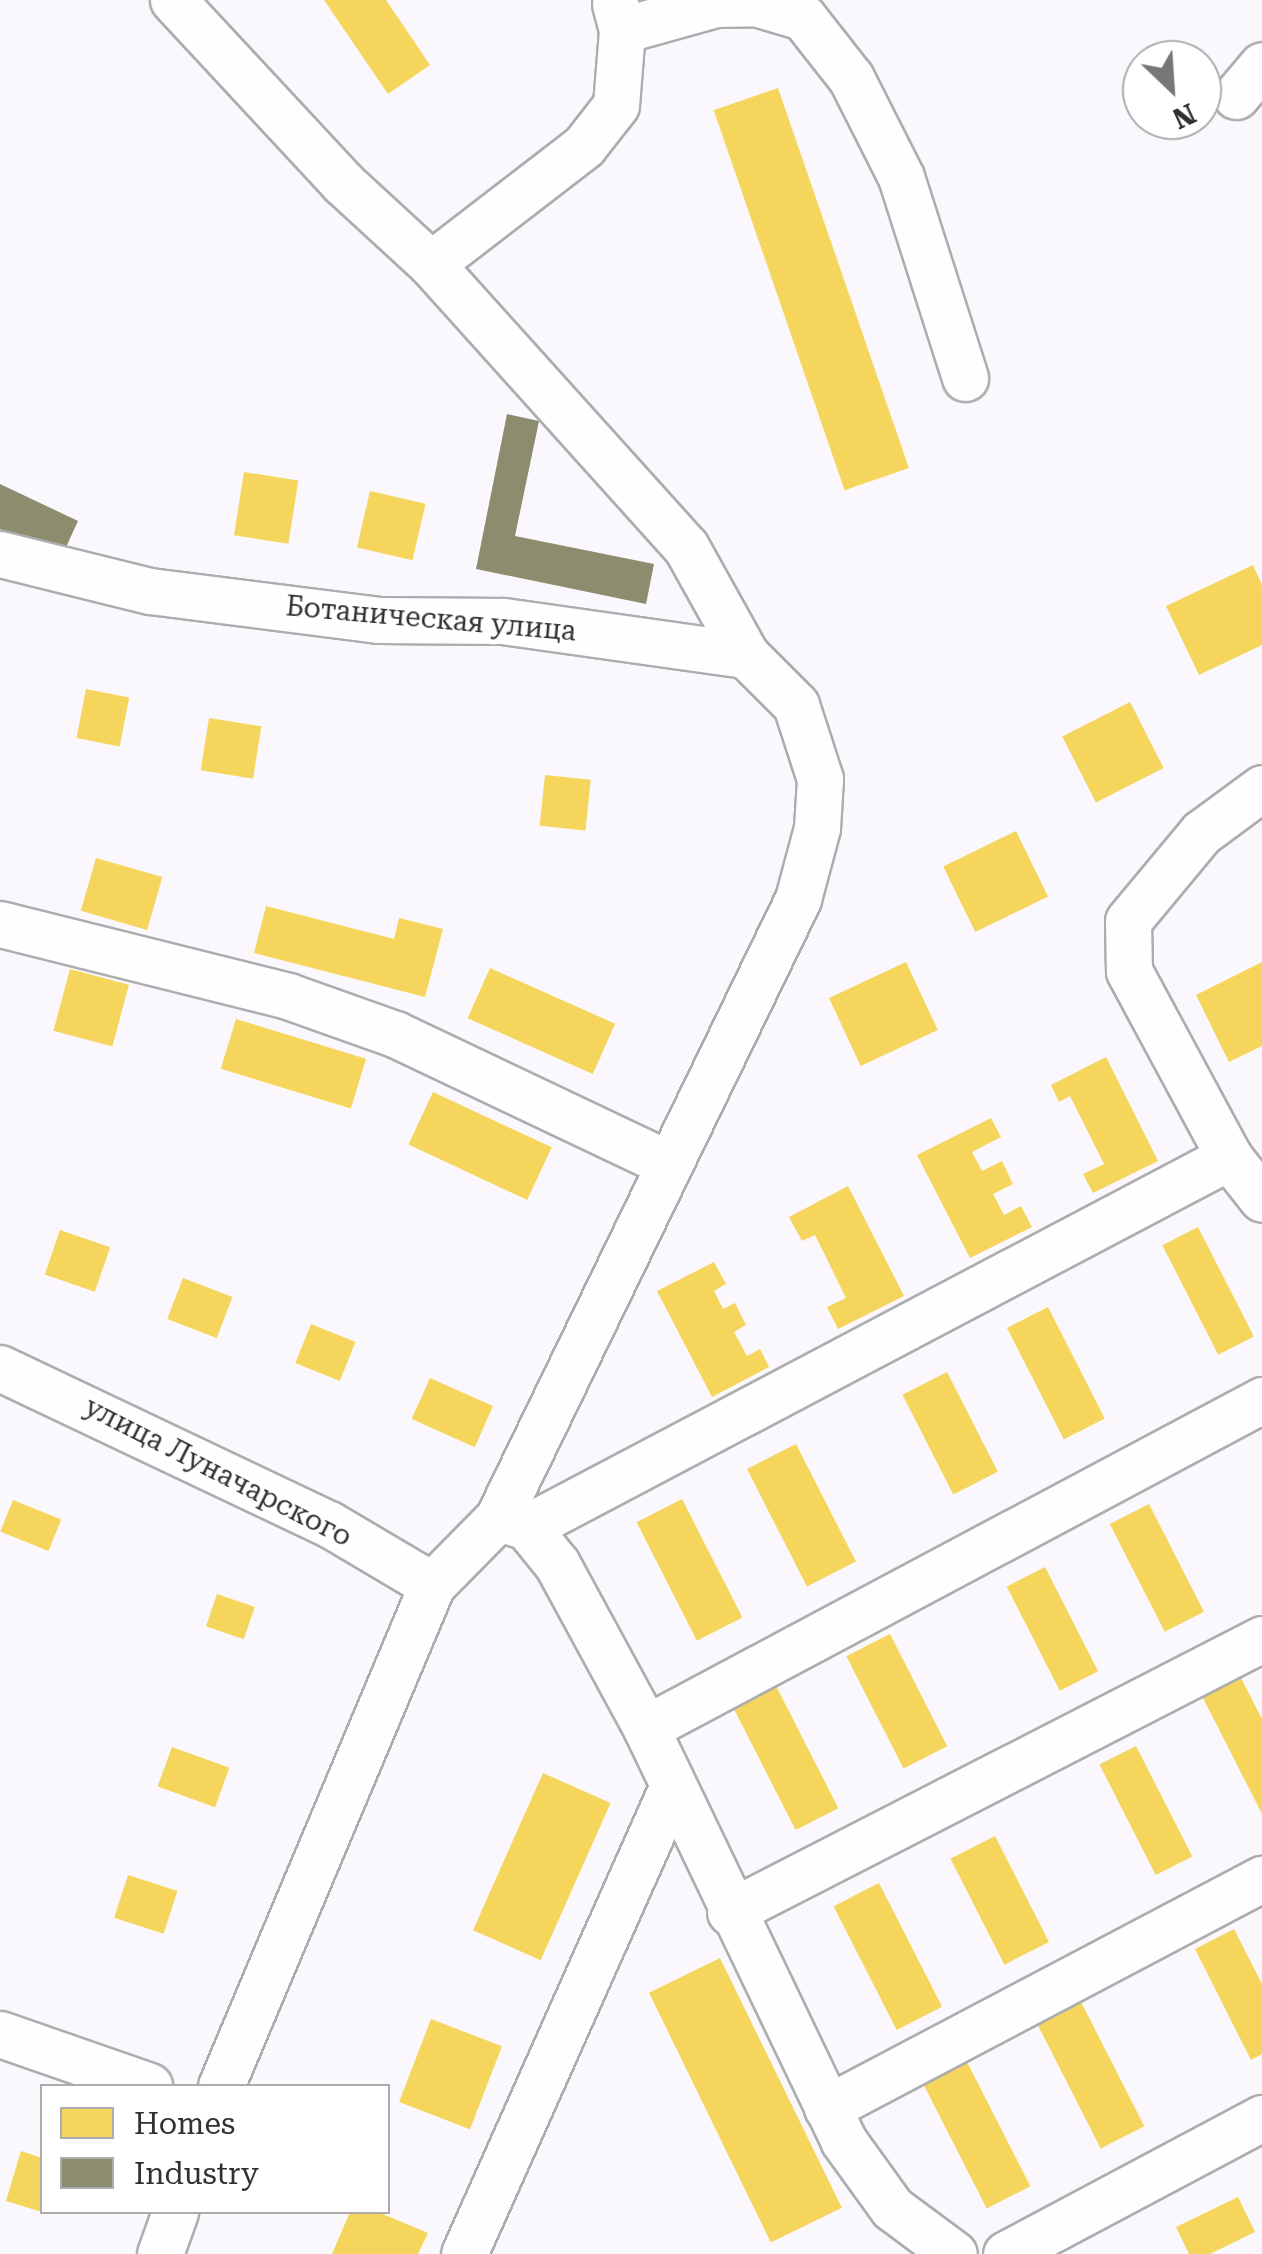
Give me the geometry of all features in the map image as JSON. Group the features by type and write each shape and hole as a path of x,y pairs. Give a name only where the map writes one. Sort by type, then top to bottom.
{"street":[{"path":"173,0 343,183 431,264 686,547 746,655 796,704 820,779 817,828 798,899 669,1164 512,1523"},
{"path":"431,264 584,146 616,105 618,15 755,2 802,17 851,78 902,177 966,378"},
{"name":"Ботаническая улица","path":"0,554 150,591 378,620 503,620 746,655"},
{"path":"1262,788 1200,833 1128,921 1129,970 1229,1157 1262,1199"},
{"path":"0,924 288,996 394,1034 669,1164"},
{"path":"222,2084 432,1585 512,1523 1229,1157"},
{"name":"улица Луначарского","path":"0,1368 329,1524 432,1585"},
{"path":"646,1728 1262,1400"},
{"path":"512,1523 557,1564 646,1728 671,1790 827,2108 892,2208 954,2254"},
{"path":"730,1912 1262,1639"},
{"path":"464,2254 671,1790"},
{"path":"827,2108 1262,1878"},
{"path":"0,2034 143,2084"},
{"path":"1006,2254 1262,2118"},
{"path":"160,2254 175,2214"}],"building: Homes":[{"path":"324,0 386,0 430,65 388,94"},
{"path":"778,88 909,468 845,490 714,110"},
{"path":"244,472 298,481 288,544 234,535"},
{"path":"370,491 426,504 412,560 357,548"},
{"path":"1253,565 1262,585 1262,645 1199,675 1166,606"},
{"path":"86,689 129,697 120,746 76,738"},
{"path":"1130,702 1164,768 1096,802 1062,737"},
{"path":"209,718 261,726 253,779 201,770"},
{"path":"545,775 591,780 585,831 540,826"},
{"path":"1016,831 1048,897 975,932 943,867"},
{"path":"96,858 162,877 147,930 81,911"},
{"path":"266,906 394,939 399,918 443,929 425,997 254,953"},
{"path":"906,962 938,1030 861,1066 829,998"},
{"path":"1262,962 1262,1046 1229,1062 1196,995"},
{"path":"490,968 615,1024 593,1074 468,1018"},
{"path":"70,969 129,985 112,1047 53,1031"},
{"path":"236,1019 366,1059 351,1108 221,1069"},
{"path":"1106,1057 1158,1161 1093,1193 1083,1174 1104,1164 1070,1096 1059,1102 1051,1085"},
{"path":"433,1092 552,1147 527,1200 408,1145"},
{"path":"991,1118 1001,1137 972,1152 982,1171 1002,1161 1013,1184 993,1194 1004,1215 1021,1206 1032,1227 970,1258 917,1155"},
{"path":"848,1186 904,1296 838,1329 827,1307 846,1298 815,1235 802,1241 789,1217"},
{"path":"1198,1227 1254,1337 1218,1355 1162,1245"},
{"path":"60,1230 110,1247 95,1292 45,1274"},
{"path":"714,1262 726,1284 714,1291 723,1309 735,1303 746,1325 734,1332 747,1356 760,1349 769,1367 712,1397 657,1291"},
{"path":"183,1278 232,1297 217,1338 167,1319"},
{"path":"1048,1307 1105,1418 1064,1439 1007,1328"},
{"path":"311,1324 356,1342 340,1381 295,1363"},
{"path":"947,1372 998,1472 953,1494 902,1395"},
{"path":"430,1378 493,1406 475,1447 412,1419"},
{"path":"796,1444 856,1562 807,1587 747,1469"},
{"path":"682,1499 742,1618 697,1641 637,1522"},
{"path":"13,1500 61,1519 48,1551 0,1532"},
{"path":"1149,1504 1204,1612 1165,1632 1110,1524"},
{"path":"1045,1567 1098,1671 1060,1691 1007,1587"},
{"path":"217,1594 255,1607 244,1639 206,1626"},
{"path":"890,1634 947,1746 904,1769 846,1656"},
{"path":"1239,1674 1262,1719 1262,1814 1201,1694"},
{"path":"773,1680 838,1808 796,1830 730,1702"},
{"path":"1136,1746 1192,1856 1156,1875 1099,1765"},
{"path":"172,1747 229,1768 215,1807 158,1786"},
{"path":"543,1773 611,1803 541,1960 473,1930"},
{"path":"995,1836 1049,1942 1004,1965 950,1859"},
{"path":"128,1875 177,1891 164,1934 114,1918"},
{"path":"879,1883 942,2007 897,2030 834,1906"},
{"path":"1234,1929 1262,1984 1262,2054 1251,2060 1195,1949"},
{"path":"720,1958 842,2208 771,2242 649,1993"},
{"path":"1079,1998 1144,2126 1101,2149 1035,2020"},
{"path":"431,2019 502,2046 470,2129 399,2102"},
{"path":"965,2058 1030,2186 987,2209 921,2080"},
{"path":"21,2151 40,2157 40,2211 6,2201"},
{"path":"1238,2197 1255,2232 1210,2254 1189,2254 1176,2227"},
{"path":"349,2214 383,2214 428,2233 418,2254 332,2254"}],"building: Industry":[{"path":"507,414 539,421 515,536 654,564 646,604 476,569"},
{"path":"0,484 78,521 61,558 0,529"}]}
